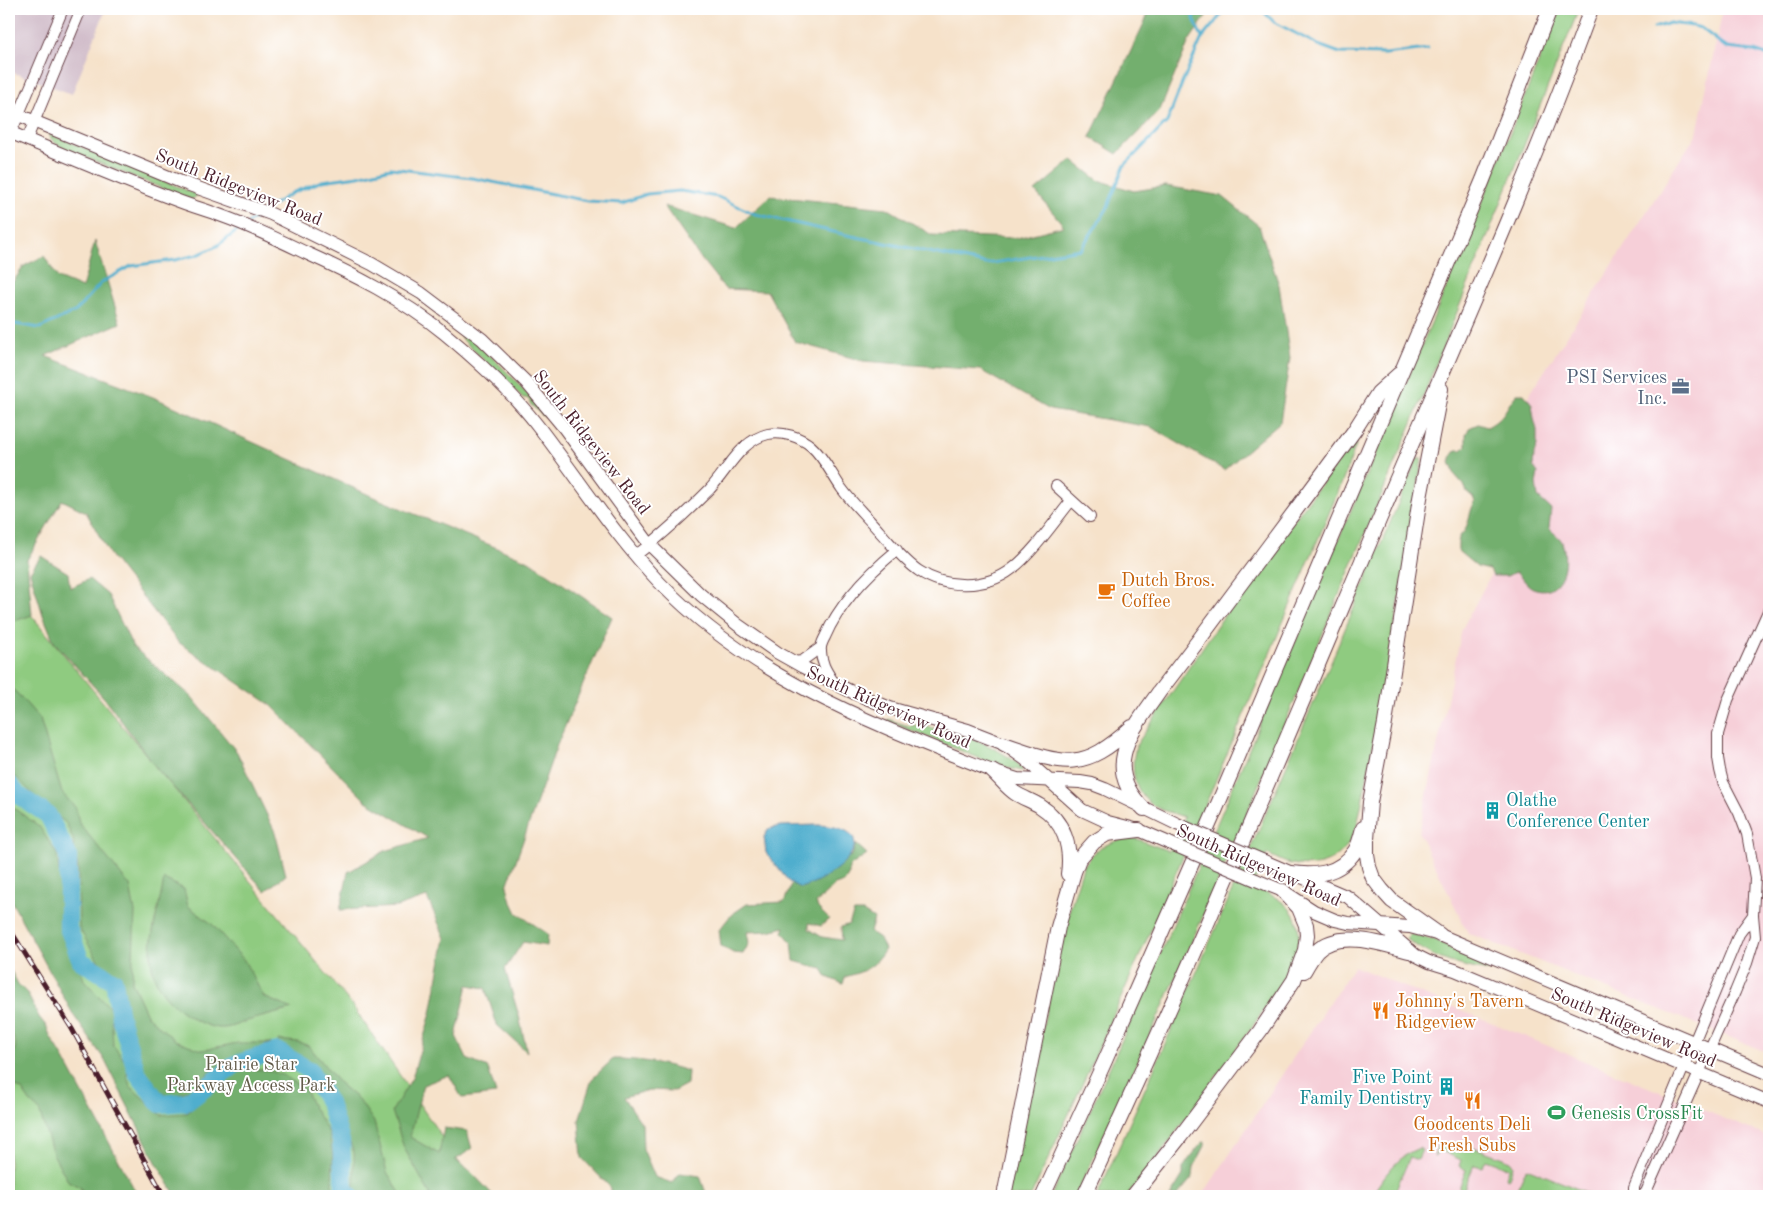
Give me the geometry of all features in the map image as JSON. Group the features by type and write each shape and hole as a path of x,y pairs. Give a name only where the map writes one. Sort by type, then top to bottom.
{"highway":[{"path":"1042,1196 1104,1063 1179,893 1402,372 1498,144 1550,9"},
{"path":"1084,1196 1202,939 1535,152 1591,9"},
{"path":"1290,873 1318,875 1332,870 1345,862 1355,850 1365,824 1385,723 1428,451 1436,420 1445,366"},
{"path":"1144,809 1133,798 1124,777 1123,757 1134,730 1354,431 1378,393 1402,372"},
{"path":"1004,744 1047,759 1062,761 1080,760 1099,754 1131,728 1147,710"},
{"path":"992,772 1014,792 1041,806 1057,823 1066,838 1070,856 1058,927 1004,1196"},
{"path":"1370,802 1367,855 1373,878 1392,901 1440,935"},
{"path":"1058,927 1074,872 1085,850 1107,834 1139,830"},
{"path":"1133,1196 1260,1031 1294,980 1305,950 1306,925 1299,908 1282,891"},
{"path":"1294,980 1303,972 1318,950 1337,941 1353,939 1409,951"}],"main road":[{"name":"South Ridgeview Road","path":"14,113 181,182 272,214 372,264 441,307 482,339 526,382 565,429 650,545 681,577 717,609 750,634 793,662 834,684 890,708 968,730 1004,744 1025,759 1071,801 1094,817 1139,830 1282,891 1335,920 1348,923 1410,927 1440,935 1769,1074"},
{"name":"South Ridgeview Road","path":"10,132 186,204 258,230 357,277 399,301 430,322 467,352 511,394 537,425 636,555 679,601 721,637 763,666 794,684 836,705 992,772 1013,778 1080,782 1105,789 1177,824 1348,898 1409,951 1428,962 1454,970 1769,1102"},
{"path":"430,322 441,307"},
{"path":"794,684 803,677 816,674"}],"street":[{"path":"10,132 14,113 63,9"},
{"path":"26,139 81,9"},
{"path":"636,555 660,537 709,490 748,444 762,436 777,434 786,434 797,438 812,447 844,491 910,564 930,577 954,584 967,585 1001,576 1020,562 1071,501"},
{"path":"1056,486 1090,517"},
{"path":"793,662 802,661 820,648 837,614 848,599 860,584 897,550"},
{"path":"1642,1196 1646,1192 1747,963 1755,938 1753,915 1756,878 1750,844 1739,813 1723,782 1718,758 1718,734 1728,700 1769,609"},
{"path":"820,648 823,664 834,684"},
{"path":"1634,1196 1634,1187 1739,934 1753,915"}],"shaded area":[{"path":"9,9 106,9 72,94 9,71"},
{"path":"1723,9 1769,9 1769,1053 1468,933 1419,833 1462,629 1529,503 1476,478 1697,133"},
{"path":"1354,966 1769,1137 1769,1196 1202,1196"}],"green space":[{"path":"1146,9 1211,9 1189,41 1160,110 1117,154 1090,137 1147,17"},
{"path":"1559,9 1579,9 1422,399 1207,907 1076,1196 1051,1196 1162,950 1269,702 1452,274 1507,142"},
{"path":"50,134 198,195 191,200 63,148 54,142 49,136"},
{"path":"1072,160 1098,180 1134,191 1166,186 1222,196 1259,226 1279,285 1290,358 1280,422 1224,470 1151,427 1050,410 980,370 863,361 795,342 767,291 725,289 698,255 664,206 736,228 770,196 887,208 932,235 1017,238 1064,226 1035,191"},
{"path":"95,241 120,323 45,356 153,397 378,499 529,561 612,617 557,745 507,886 517,913 548,934 547,946 523,942 505,969 527,1052 497,1025 485,988 468,985 456,1036 467,1059 488,1068 496,1094 462,1098 449,1075 423,1085 410,1137 439,1154 444,1128 467,1131 472,1149 455,1160 472,1173 494,1196 431,1196 404,1148 392,1111 412,1078 431,1013 445,938 427,897 397,907 340,910 348,872 385,851 428,838 366,801 271,705 178,642 110,555 86,512 62,500 27,560 32,615 9,623 9,282 13,282 24,266 44,256 58,278 82,288"},
{"path":"458,328 493,358 547,415 544,417 530,404 530,400 523,398 462,339"},
{"path":"1517,394 1524,394 1532,404 1537,430 1537,445 1533,466 1538,473 1536,484 1538,497 1551,509 1549,528 1561,540 1564,550 1565,558 1562,575 1558,582 1545,590 1533,588 1515,572 1507,576 1493,576 1490,570 1477,567 1458,551 1459,537 1465,529 1475,502 1455,475 1450,462 1452,455 1456,450 1462,450 1466,446 1466,435 1469,428 1478,424 1487,427 1498,420"},
{"path":"1352,443 1356,443 1356,445 1343,480 1190,840 1072,1107 1031,1196 1007,1196 1063,931 1083,867 1101,847 1124,838 1137,839 1169,851 1184,817 1158,808 1150,803 1138,789 1133,762 1137,744 1243,588"},
{"path":"1417,459 1422,459 1384,689 1357,826 1347,846 1333,859 1324,863 1304,866 1282,861 1267,854 1252,886 1283,903 1298,924 1297,948 1290,965 1280,985 1253,1025 1127,1196 1097,1196 1259,829"},
{"path":"41,556 68,573 70,588 89,579 108,595 133,647 191,696 237,752 275,832 286,875 265,891 157,769 105,699 54,642 43,615 30,572"},
{"name":"Prairie Star Parkway Access Park","path":"9,588 352,1005 482,1196 178,1196 9,878"},
{"path":"9,686 40,719 62,793 76,808 79,823 130,886 135,912 132,982 148,1017 175,1040 202,1050 238,1043 271,1043 216,1066 195,1087 170,1098 161,1092 138,1068 121,1012 117,978 102,967 79,928 78,869 73,839 66,823 46,808 9,772"},
{"path":"889,719 906,725 943,730 986,744 1023,768 1022,771 996,765 887,721"},
{"path":"9,805 39,826 57,854 66,930 84,980 111,1009 113,1045 128,1065 127,1076 130,1086 161,1115 187,1113 239,1069 268,1070 283,1075 305,1089 312,1105 329,1133 333,1157 332,1185 341,1196 176,1196 156,1162 104,1059 74,1016 9,897"},
{"path":"856,844 867,854 849,867 849,874 844,882 835,885 816,903 818,908 829,919 821,926 809,923 809,929 822,937 842,940 841,927 849,924 854,912 863,912 874,919 870,932 879,938 885,949 873,965 864,971 845,977 843,984 827,977 822,969 794,961 792,943 783,932 785,927 768,931 747,932 749,943 743,954 733,953 721,946 719,930 731,915 747,904 784,902 792,883 800,888 852,855"},
{"path":"164,879 184,889 188,906 212,924 244,960 264,997 292,1009 231,1027 219,1028 203,1024 183,1012 167,998 157,983 152,967 151,950"},
{"path":"1410,934 1434,940 1492,965 1490,971 1446,961 1435,956 1407,939"},
{"path":"9,967 47,1027 50,1036 138,1196 81,1196 81,1188 68,1181 53,1154 39,1110 30,1102 22,1090 15,1086 9,1075 9,1058 10,1054 15,1050 16,1043 9,1030"},
{"path":"9,976 133,1196 11,1196 9,1192"},
{"path":"278,1040 298,1042 309,1046 339,1083 359,1100 374,1122 387,1172 402,1196 357,1196 354,1194 354,1153 324,1083 302,1058 279,1048"},
{"path":"613,1059 651,1062 688,1071 687,1084 674,1091 649,1090 624,1097 642,1124 643,1149 655,1177 672,1183 680,1173 700,1176 706,1193 700,1196 611,1196 611,1188 582,1158 579,1120 592,1079"},
{"path":"1205,1141 1205,1146 1194,1167 1193,1177 1177,1196 1170,1196 1183,1175 1183,1168"},
{"path":"1443,1143 1473,1147 1511,1161 1513,1166 1509,1178 1507,1179 1506,1177 1509,1168 1486,1160 1482,1167 1474,1165 1461,1196 1456,1196 1466,1170 1459,1166 1461,1160 1439,1150 1434,1157 1437,1146"},
{"path":"1419,1148 1422,1150 1418,1159 1410,1157 1393,1196 1371,1196 1397,1162"},
{"path":"1529,1169 1595,1196 1514,1196"}],"water":[{"path":"818,825 840,828 852,835 855,844 851,854 841,865 814,883 800,888 789,882 766,853 764,837 768,829 781,826"}],"waterway":[{"path":"1190,9 1202,38"},
{"path":"268,208 292,193 322,181 358,176 391,168 472,178 588,201 622,203 647,194 680,191 718,197 755,214 986,264 1081,249 1107,209 1124,166 1167,122 1202,38 1226,9"},
{"path":"1261,9 1274,22 1318,45 1340,53 1385,54 1428,49"},
{"path":"1654,28 1670,23 1693,26 1701,28 1727,48 1754,51 1769,56"},
{"path":"248,223 261,214"},
{"path":"9,323 40,328 76,311 102,282 131,266 197,255 217,246 241,228"},
{"path":"9,784 18,795 48,815 68,855 68,928 81,961 114,981 120,1017 137,1073 160,1104 187,1102 236,1064 277,1051 309,1070 329,1103 341,1141 344,1189 351,1196"}],"railway":[{"path":"9,928 72,1029 164,1196"}],"place":[{"name":"PSI Services Inc.","path":"1681,387"},
{"name":"Dutch Bros. Coffee","path":"1107,590"},
{"name":"Olathe Conference Center","path":"1492,810"},
{"name":"Johnny's Tavern Ridgeview","path":"1381,1011"},
{"name":"Five Point Family Dentistry","path":"1446,1087"},
{"name":"Goodcents Deli Fresh Subs","path":"1472,1101"},
{"name":"Genesis CrossFit","path":"1557,1113"}]}
